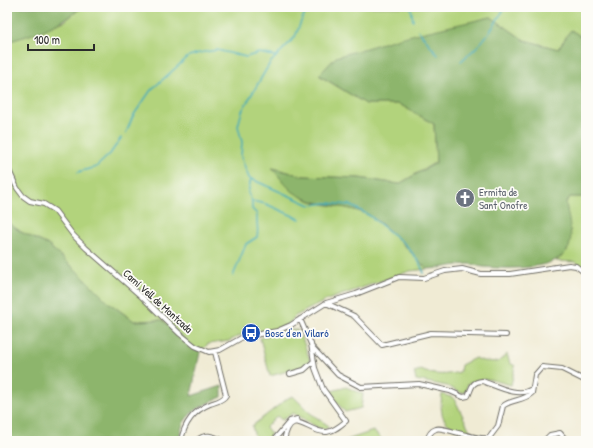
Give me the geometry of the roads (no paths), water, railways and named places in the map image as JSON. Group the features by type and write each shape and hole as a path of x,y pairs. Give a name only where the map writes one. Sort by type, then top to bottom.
{"street":[{"name":"Camí Vell de Montcada","path":"7,166 14,184 23,196 30,201 44,204 55,211 73,235 86,248 142,297 180,334 203,350 215,352"},
{"path":"181,441 188,421 203,408 224,399 226,395 215,352 243,337 267,334 291,325 326,303 356,294 399,277 424,278 452,270 462,269 481,274 502,274 534,271 569,265 576,266 586,274"},
{"path":"326,303 354,316 382,345 431,333 506,335"},
{"path":"273,441 290,421 297,419 298,422 319,431 327,432 333,430 346,421 327,396 314,361 312,348 300,319"},
{"path":"312,348 338,375 348,382 361,387 419,384 450,391 463,397 468,396 472,385 476,382 482,381 519,393 526,393 532,389"},
{"path":"290,374 304,370 314,361"},
{"path":"426,441 430,432 441,428 471,438 489,438 498,426 502,406 511,401 529,396 532,393 535,375 542,368 562,369 586,381"},
{"path":"284,441 289,427 298,422"},
{"path":"544,441 550,435 560,433 567,441"},
{"path":"196,441 207,435 217,440 224,441"}],"waterway":[{"path":"310,7 302,19 295,37 270,63 242,111 238,126 242,142 241,157 249,178 310,205 327,203 350,205 370,216 406,245 419,262 424,273"},
{"path":"411,7 413,21"},
{"path":"461,61 486,37 505,7"},
{"path":"418,30 438,55"},
{"path":"126,133 133,116 151,90 189,56 217,50 246,57 259,53 275,56"},
{"path":"78,172 96,167 110,154 121,138"},
{"path":"233,276 246,244 257,237 257,214 252,209 252,201 248,193 251,179"},
{"path":"252,201 266,204 300,219"},
{"path":"7,327 13,316"}],"place":[{"name":"Ermita de Sant Onofre","path":"465,198"},
{"name":"Bosc d'en Vilaró","path":"251,333"}]}
